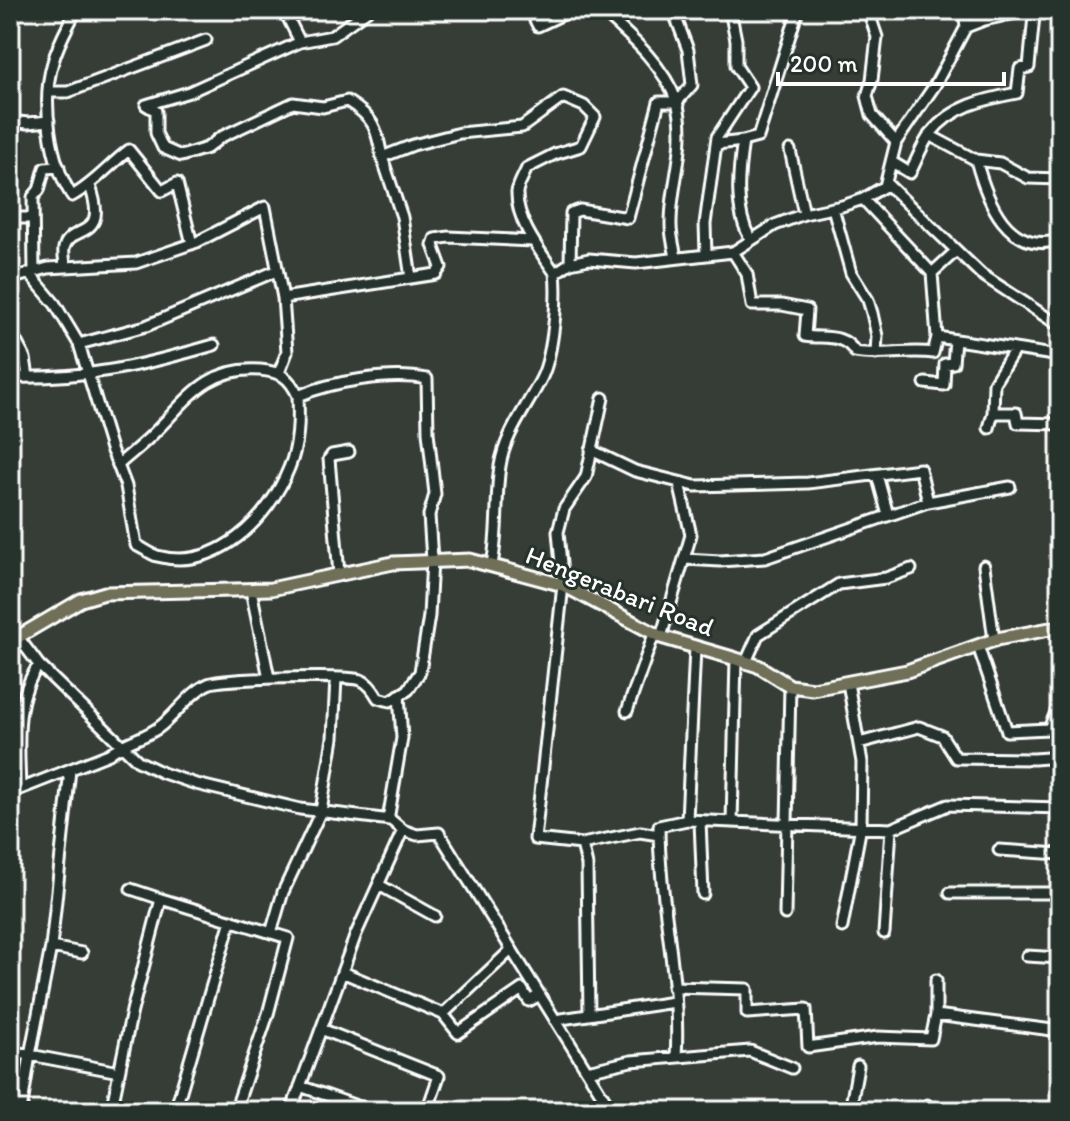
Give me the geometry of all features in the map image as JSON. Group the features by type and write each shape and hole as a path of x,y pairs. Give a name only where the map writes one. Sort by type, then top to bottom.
{"main road":[{"name":"Hengerabari Road","path":"14,637 81,600 105,593 271,589 393,563 432,560 470,560 492,564 563,585 658,635 741,661 790,686 813,689 907,671 994,640 1060,627"}],"street":[{"path":"76,10 52,64 48,92 49,121 62,181 72,196 90,186 129,150 162,191 177,183 192,244"},
{"path":"284,10 300,42"},
{"path":"368,10 332,36 300,42 189,92 146,105 156,111 156,133 163,148 181,156 207,148 221,137 293,103 323,107 347,101 368,114 376,128 402,217 411,278"},
{"path":"530,10 538,26 572,10"},
{"path":"601,10 634,40 669,81 677,102 682,139 671,226 676,257"},
{"path":"570,263 571,213 580,210 628,218 659,102 677,102 692,85 688,50 673,10"},
{"path":"706,254 705,224 717,137 750,87 736,66 736,40 730,10"},
{"path":"717,144 758,137 798,10"},
{"path":"868,10 877,37 867,96 872,115 896,142"},
{"path":"555,273 570,263 589,259 636,263 733,252 775,225 863,199 886,183 896,142 935,85 966,27 964,10"},
{"path":"892,162 910,173 929,135 959,109 982,100 1017,93 1020,69 1029,67 1034,16 1030,10 966,27"},
{"path":"48,92 68,92 206,40"},
{"path":"382,157 460,133 522,127 563,97 584,106 595,117 581,146 555,154 527,168 517,191 521,214 533,241 555,273 552,341 543,374 508,440 500,466 498,536 492,564"},
{"path":"10,121 49,121"},
{"path":"929,135 976,160 1000,163 1028,178 1060,179"},
{"path":"743,141 739,195 743,226 751,240"},
{"path":"790,150 804,214"},
{"path":"976,160 990,203 1014,235 1048,244 1060,240"},
{"path":"59,167 45,168 39,190 33,197 32,272 79,344 111,449 126,486 136,545 156,556 184,559 236,540 267,509 290,467 299,429 298,396 287,377 279,373 234,370 213,377 118,465"},
{"path":"886,183 981,274 1060,326"},
{"path":"65,267 64,247 71,237 83,233 91,225 97,213 90,186"},
{"path":"733,252 747,274 752,305 782,305 807,310 805,336 824,339 839,337 849,343 855,352 933,353 937,337 932,273 863,199"},
{"path":"10,279 65,267 136,263 192,244 265,207 283,298 287,352 279,373"},
{"path":"833,208 851,273 868,300 872,313 877,336 876,354"},
{"path":"10,218 33,218"},
{"path":"283,298 436,274 440,271 433,245 435,239 533,241"},
{"path":"932,273 956,251"},
{"path":"79,344 146,326 276,271"},
{"path":"10,330 25,358 28,377"},
{"path":"937,337 1060,356"},
{"path":"925,383 944,385 945,364 953,363 955,340"},
{"path":"10,377 41,379 137,367 214,345"},
{"path":"989,428 994,383 1015,349"},
{"path":"39,665 30,676 22,704 15,791 109,754 120,744 160,728 209,683 269,678 361,680 372,688 378,698 390,701 408,690 420,672 429,616 432,560 429,515 435,494 428,432 427,379 405,374 333,386 298,396"},
{"path":"603,398 586,477 564,509 558,532 563,585 535,839 582,844 640,832 659,835"},
{"path":"993,413 1016,413 1018,423 1060,424"},
{"path":"591,450 635,471 695,486 808,483 920,469 928,502"},
{"path":"339,574 329,459 332,455 349,452"},
{"path":"877,475 888,515"},
{"path":"627,711 658,635 691,535 679,483"},
{"path":"685,559 720,561 765,558 928,502 1010,487"},
{"path":"984,566 994,640"},
{"path":"732,822 741,661 758,635 839,584 886,578 911,569"},
{"path":"251,590 269,678"},
{"name":"Hengerabari Road","path":"14,637 138,761 163,773 300,809 388,820 417,835 439,833 612,1111"},
{"path":"978,646 1007,731 1049,729 1060,702"},
{"path":"687,820 695,648"},
{"path":"271,933 283,892 321,811 333,738 336,678"},
{"path":"842,927 861,826 862,762 848,683"},
{"path":"785,914 790,686"},
{"path":"388,820 402,738 399,695"},
{"path":"859,743 919,727 942,736 956,758 1060,757"},
{"path":"21,1111 51,947 70,770"},
{"path":"676,1057 673,987 659,864 659,826 687,820 891,829 948,805 1060,808"},
{"path":"700,821 703,894"},
{"path":"884,933 891,829"},
{"path":"291,1111 342,972 403,830"},
{"path":"582,844 587,865 589,1015"},
{"path":"999,850 1060,854"},
{"path":"379,885 435,916"},
{"path":"131,889 288,938 268,1014 235,1111"},
{"path":"950,893 1060,893"},
{"path":"111,1111 161,899"},
{"path":"175,1111 231,920"},
{"path":"51,947 82,953"},
{"path":"443,1014 511,950"},
{"path":"1027,956 1060,958"},
{"path":"342,972 443,1014 458,1033 522,989 529,1001 538,996"},
{"path":"673,987 747,989 747,1013 806,1009 808,1047 878,1037 931,1039 936,1015 936,980"},
{"path":"555,1020 674,1002"},
{"path":"936,1015 1060,1031"},
{"path":"321,1029 439,1076 427,1111"},
{"path":"10,1051 119,1072"},
{"path":"587,1071 631,1061 750,1051 792,1068"},
{"path":"850,1111 858,1066"},
{"path":"300,1086 371,1111"}]}
